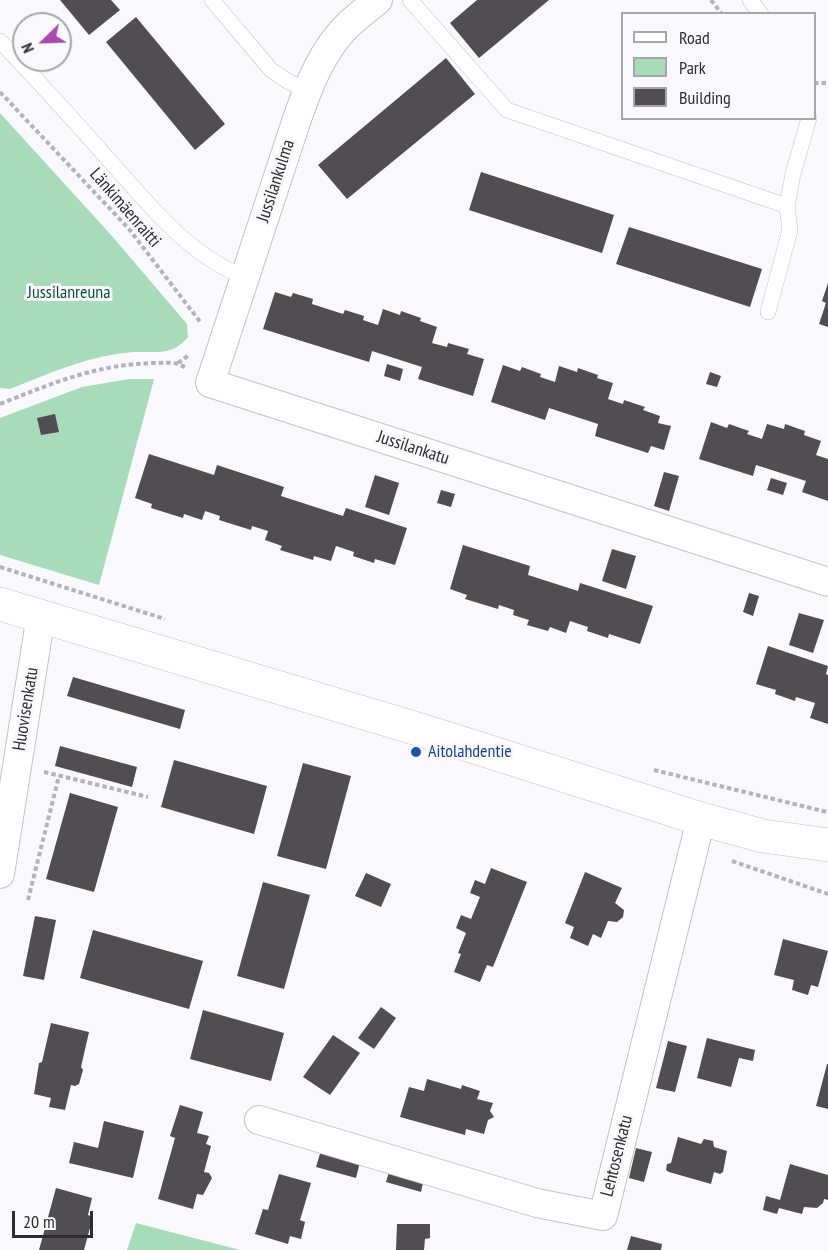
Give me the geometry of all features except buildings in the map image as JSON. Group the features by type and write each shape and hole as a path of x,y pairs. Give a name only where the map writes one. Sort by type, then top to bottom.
{"main road":[{"path":"0,604 424,731 701,819 763,836 828,845"},
{"path":"763,836 828,868"}],"street":[{"name":"Jussilankulma","path":"210,383 307,90 325,52 336,38 378,0"},
{"name":"Jussilankatu","path":"210,383 828,582"},
{"name":"Huovisenkatu","path":"0,874 41,615"},
{"name":"Lehtosenkatu","path":"259,1120 537,1203 603,1216 701,819"}],"lane":[{"path":"212,0 270,70 307,90"},
{"path":"410,0 507,110 787,206"},
{"path":"750,0 759,12"},
{"path":"0,41 44,86 164,221 206,257 226,270 245,277"},
{"path":"768,312 790,230 787,206 793,174 808,120"}],"path":[{"path":"711,0 720,12"},
{"name":"Länkimäenraitti","path":"0,92 129,229 222,349"},
{"path":"0,404 87,371 136,363 177,363 210,383"},
{"path":"17,766 148,797"},
{"path":"28,900 59,776"}],"green space":[{"name":"Jussilanreuna","path":"0,113 112,236 187,324 188,337 176,348 163,352 134,352 102,357 70,366 10,389 0,388"},
{"path":"129,379 154,379 99,585 0,555 0,418 82,387"},
{"path":"136,1223 240,1250 127,1250"}],"place":[{"name":"Aitolahdentie","path":"416,752"}]}
